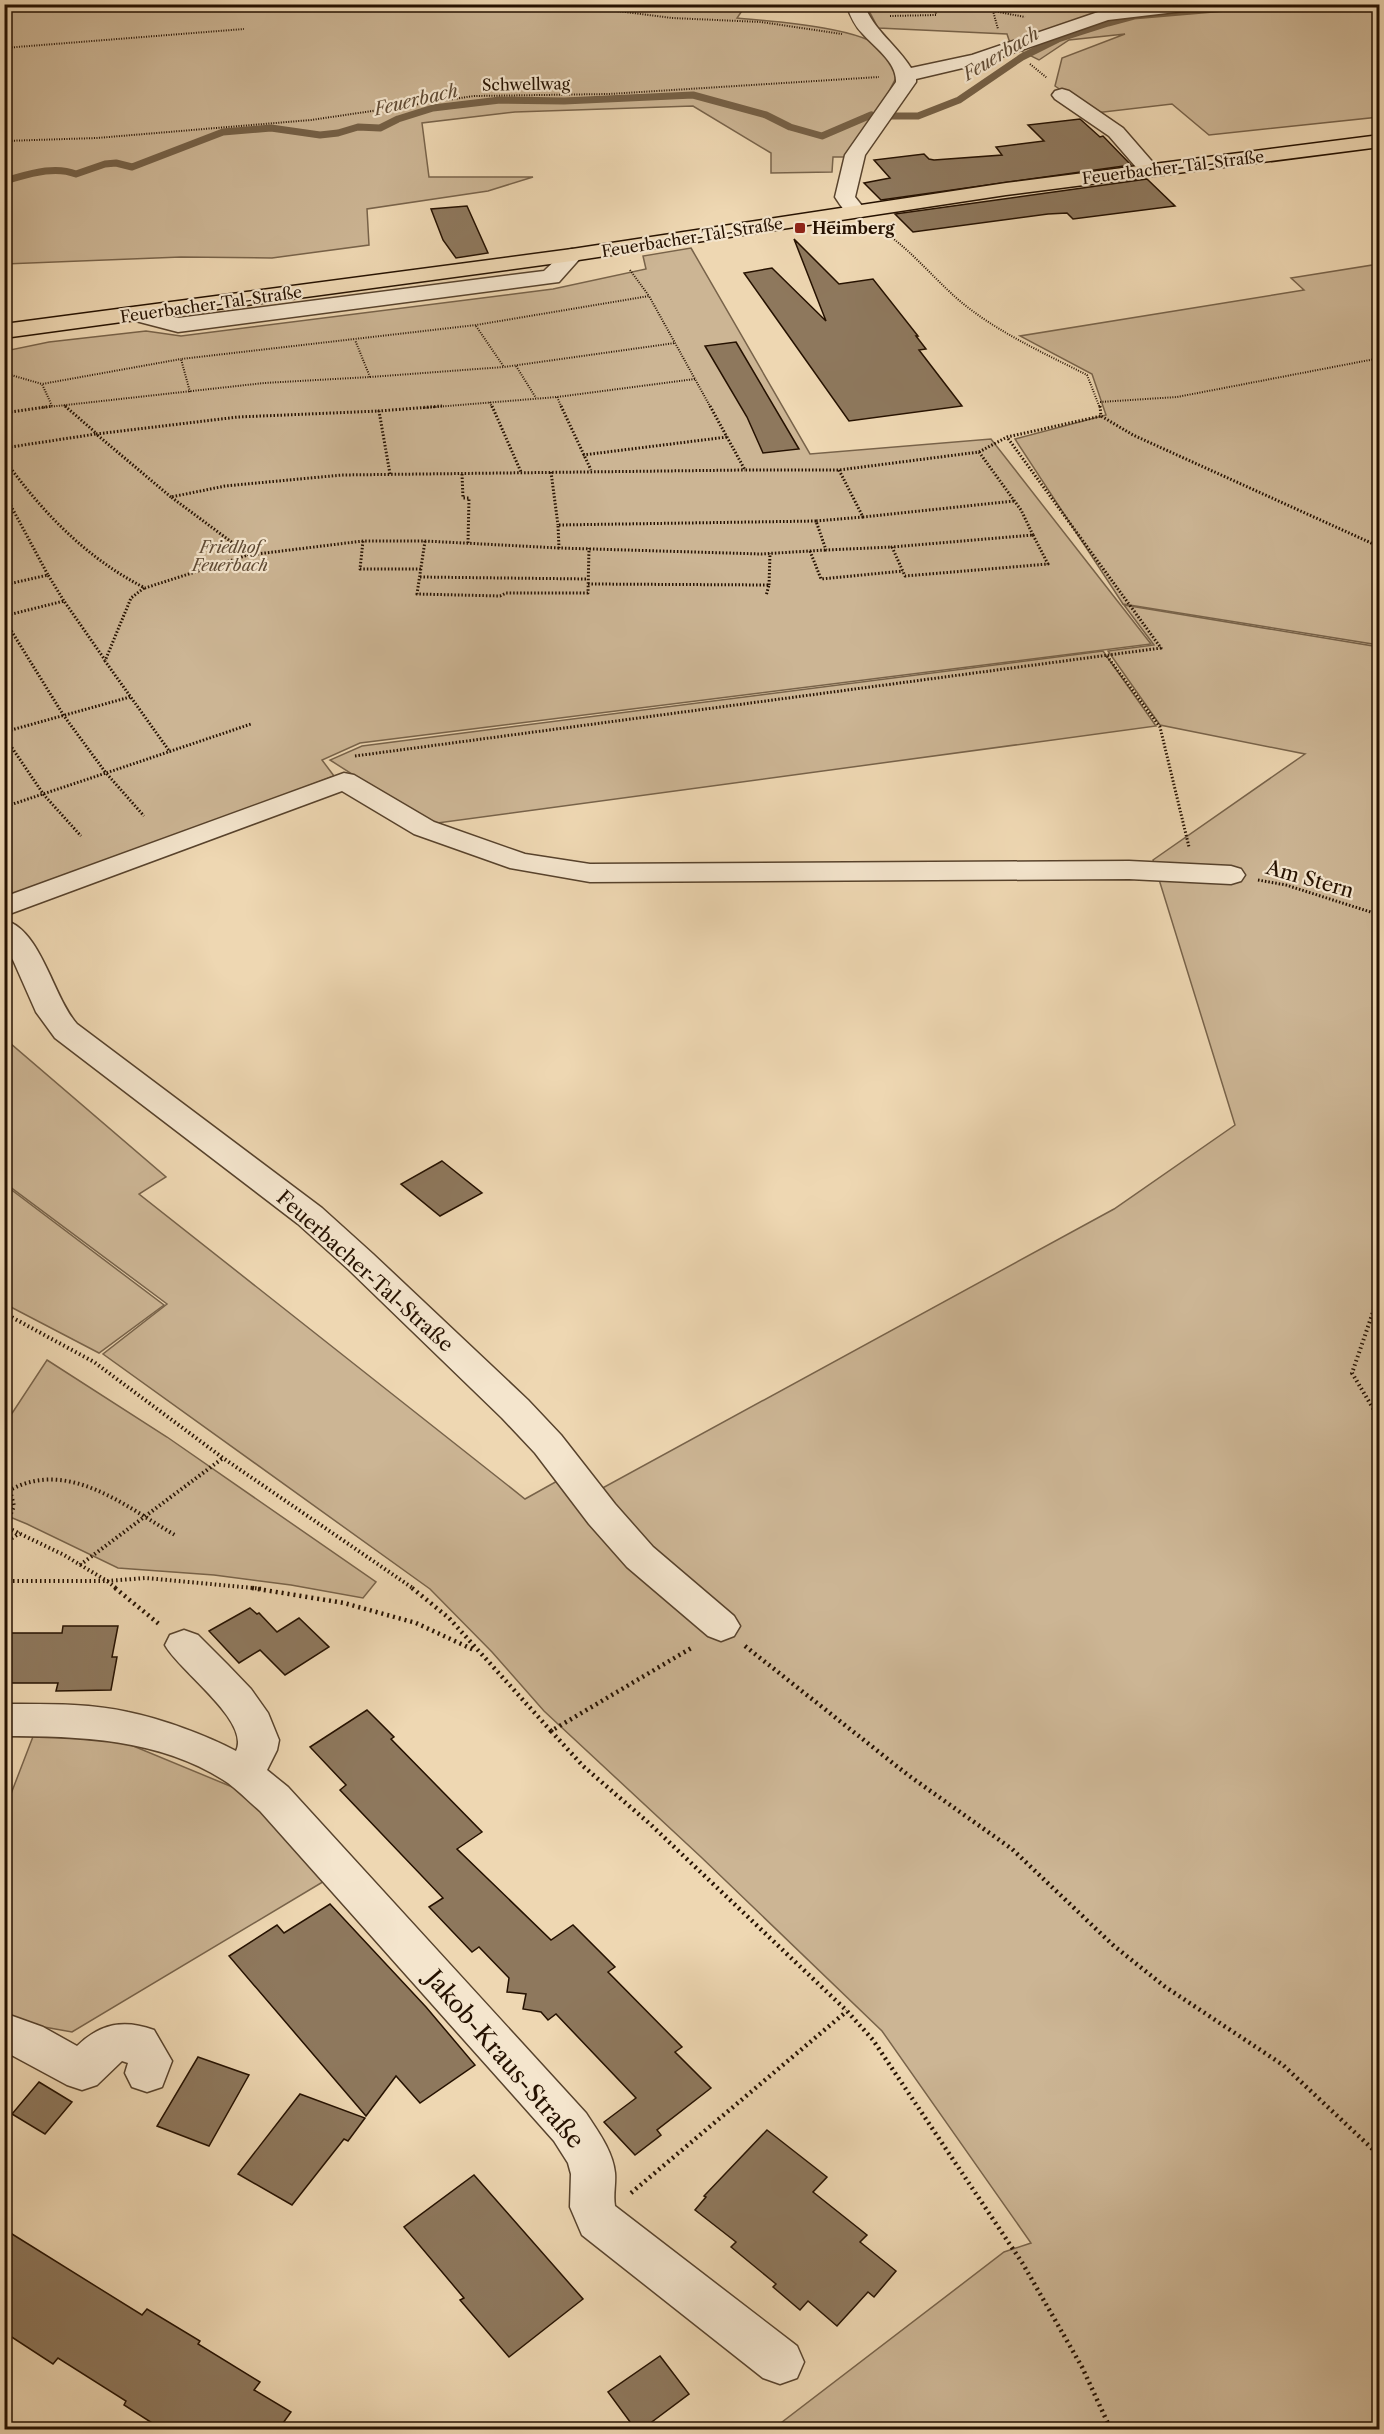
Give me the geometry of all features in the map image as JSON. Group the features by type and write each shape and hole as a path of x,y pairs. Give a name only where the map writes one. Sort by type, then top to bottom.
{"main road":[{"name":"Feuerbacher-Tal-Straße","path":"572,255 1149,170 1380,141"},
{"name":"Feuerbacher-Tal-Straße","path":"4,332 136,314"}],"street":[{"path":"906,75 977,59 1104,15 1132,10 1201,4"},
{"path":"857,10 872,36 888,48 906,75 906,82 855,155 845,197 857,212"},
{"path":"1062,95 1116,132 1149,170"},
{"path":"136,314 178,325 552,277 572,255"},
{"path":"4,907 344,781 424,828 520,862 590,873 1129,870 1231,875"},
{"name":"Feuerbacher-Tal-Straße","path":"4,929 20,943 31,962 51,1012 66,1031 310,1216 361,1262 535,1430 602,1514 640,1557 721,1626"},
{"path":"184,1645 249,1714 259,1736 254,1758 242,1772"},
{"name":"Jakob-Kraus-Straße","path":"4,1720 51,1720 128,1727 201,1751 242,1772 274,1799 570,2127 586,2152 591,2165 593,2174 590,2204 598,2220"},
{"path":"4,2032 28,2040 82,2071 109,2045 126,2040 140,2043 150,2061 147,2073"},
{"path":"598,2220 780,2362"}],"path":[{"path":"562,4 672,18 761,22 848,35 872,36"},
{"path":"857,10 936,15 935,4"},
{"path":"4,48 61,46 188,32 244,29"},
{"name":"Schwellwag","path":"4,141 97,138 311,120 474,96 609,93 906,75"},
{"path":"857,212 906,247 966,306 1012,337 1086,375 1100,402 1101,416"},
{"path":"616,249 649,296 745,470"},
{"path":"4,373 42,384 181,359 476,326 649,296"},
{"path":"476,326 504,367"},
{"path":"355,340 370,377"},
{"path":"4,413 264,383 516,366 675,343"},
{"path":"1100,402 1177,397 1380,358"},
{"path":"181,359 190,392"},
{"path":"516,366 536,399"},
{"path":"4,448 165,423 238,416 379,411 536,399 695,379"},
{"path":"42,384 52,406"},
{"path":"557,397 591,470"},
{"path":"490,402 521,472"},
{"path":"64,405 171,497 249,555"},
{"path":"379,411 390,474"},
{"path":"171,497 225,486 342,475 591,470 839,470 979,452 1007,437 1101,416 1133,435 1380,547"},
{"path":"584,455 727,437"},
{"path":"344,781 339,758 1161,648 1007,437"},
{"path":"892,547 905,576 1048,564 1015,501 979,452"},
{"path":"4,459 42,508 75,539 125,579 145,588"},
{"path":"839,470 863,517"},
{"path":"551,472 559,548"},
{"path":"462,474 463,498 470,498 468,543"},
{"path":"4,493 48,576 64,601 170,752"},
{"path":"558,525 816,521 1015,501"},
{"path":"4,514 14,512"},
{"path":"816,521 826,550"},
{"path":"105,661 131,598 145,588 249,555 363,541 425,541 559,548 770,553 892,547 1034,534"},
{"path":"363,541 360,569 421,569"},
{"path":"425,541 417,594 500,596 506,593 588,594 589,548"},
{"path":"810,551 821,579 903,571"},
{"path":"766,596 769,585 770,553"},
{"path":"4,585 48,576"},
{"path":"420,577 588,579"},
{"path":"588,584 769,585"},
{"path":"64,601 4,618 64,716 106,773 144,816"},
{"path":"1107,656 1160,727 1189,845 1189,873"},
{"path":"81,836 44,795 4,734 130,697"},
{"path":"4,807 251,724"},
{"path":"4,852 11,858"},
{"name":"Am Stern","path":"1231,875 1286,885 1380,915"},
{"path":"1380,1292 1352,1373 1380,1420"},
{"path":"4,1313 94,1362 223,1458 415,1590 449,1618 583,1766 650,1824 847,2012 873,2040 1023,2264 1082,2367 1112,2430"},
{"path":"80,1565 145,1519 223,1458"},
{"path":"175,1535 72,1480 19,1484 10,1490 14,1506 5,1526 21,1532 107,1581 184,1645"},
{"path":"4,1543 21,1532"},
{"path":"4,1581 107,1581 146,1578 206,1582 279,1591 344,1603 416,1623 477,1651"},
{"path":"550,1731 682,1655 721,1626 908,1775 1012,1849 1114,1946 1164,1986 1283,2065 1380,2156"},
{"path":"598,2220 847,2012"}],"green space":[{"path":"5,5 746,5 737,18 815,26 873,42 886,52 898,74 862,157 833,157 832,172 771,173 771,153 693,106 515,112 422,123 429,177 533,177 488,191 367,209 369,245 272,258 181,257 5,264"},
{"path":"866,5 1379,5 1379,117 1209,135 1172,104 1095,113 1055,86 1062,58 1125,34 1069,40 1039,60 1011,46 1007,34 878,28"},
{"name":"Friedhof Feuerbach","path":"691,248 810,454 991,439 1151,644 360,743 322,760 334,776 5,902 5,351 49,342 146,331 181,336 553,289 646,269 643,256"},
{"path":"1379,264 1379,645 1123,604 1015,439 1106,415 1092,374 1020,336 1304,290 1291,278"},
{"path":"1124,605 1379,647 1379,2429 773,2429 1004,2252 1031,2243 882,2031 701,1857 544,1711 492,1652 430,1589 103,1354 167,1304 5,1183 4,1038 166,1177 139,1194 525,1499 559,1480 577,1502 1114,1209 1235,1125 1153,860 1305,754 1160,725 1108,651 1154,645"},
{"path":"1103,651 1156,726 430,824 330,760 362,746"},
{"path":"4,1185 164,1305 99,1353 5,1304"},
{"path":"47,1360 167,1437 376,1582 363,1598 291,1585 214,1575 118,1568 5,1515 5,1424"},
{"path":"34,1734 126,1743 242,1791 326,1880 72,2032 5,2020 4,1812"}],"building":[{"path":"1080,119 1100,137 1103,136 1131,165 881,200 864,183 890,178 874,160 924,154 934,160 1002,155 996,147 1044,141 1028,125"},
{"path":"1147,179 1175,206 1073,219 1067,213 1048,214 913,232 895,214"},
{"path":"467,206 488,253 456,258 443,240 431,209"},
{"path":"794,239 839,284 873,279 918,336 916,336 926,349 919,350 962,406 849,421 744,273 772,268 826,321"},
{"path":"736,342 799,449 763,453 747,417 705,346"},
{"path":"442,1161 482,1193 440,1216 401,1184"},
{"path":"250,1608 257,1614 259,1613 277,1632 299,1618 329,1647 285,1675 260,1650 239,1663 209,1631"},
{"path":"63,1626 118,1626 112,1657 117,1657 111,1690 56,1691 58,1683 4,1683 4,1633 62,1633"},
{"path":"367,1710 394,1737 391,1739 482,1832 457,1849 551,1940 573,1925 615,1967 608,1972 682,2047 675,2052 711,2088 657,2130 661,2135 635,2155 604,2122 636,2098 556,2014 548,2020 541,2012 523,2009 526,1994 507,1992 509,1978 479,1947 472,1952 429,1907 443,1898 340,1790 346,1785 310,1747"},
{"path":"330,1904 426,2007 475,2065 420,2103 396,2076 366,2116 229,1956 277,1925 284,1933"},
{"path":"198,2057 249,2075 209,2146 157,2126"},
{"path":"39,2082 72,2102 45,2134 12,2114"},
{"path":"300,2094 365,2118 348,2141 344,2139 292,2205 238,2174"},
{"path":"767,2130 827,2177 813,2192 867,2235 860,2242 896,2271 874,2297 868,2292 837,2326 808,2301 800,2310 773,2287 776,2284 731,2247 736,2242 695,2210 706,2197 704,2196"},
{"path":"474,2175 583,2299 509,2357 460,2300 464,2298 404,2227"},
{"path":"4,2229 142,2315 147,2309 200,2341 198,2344 260,2382 254,2390 291,2412 278,2430 163,2430 124,2405 126,2401 58,2358 53,2364 4,2332"},
{"path":"660,2356 689,2394 641,2430 636,2430 608,2392"}],"waterway":[{"name":"Feuerbach","path":"888,116 918,116 959,100 1022,57 1058,39 1108,23 1134,16 1275,4"},
{"name":"Feuerbach","path":"4,181 58,170 76,174 105,164 116,163 132,167 223,132 271,128 320,135 338,133 358,127 380,128 398,119 433,108 500,100 564,101 693,95 766,115 790,127 822,136 871,115"}],"place":[{"name":"Heimberg","path":"800,228"}]}
